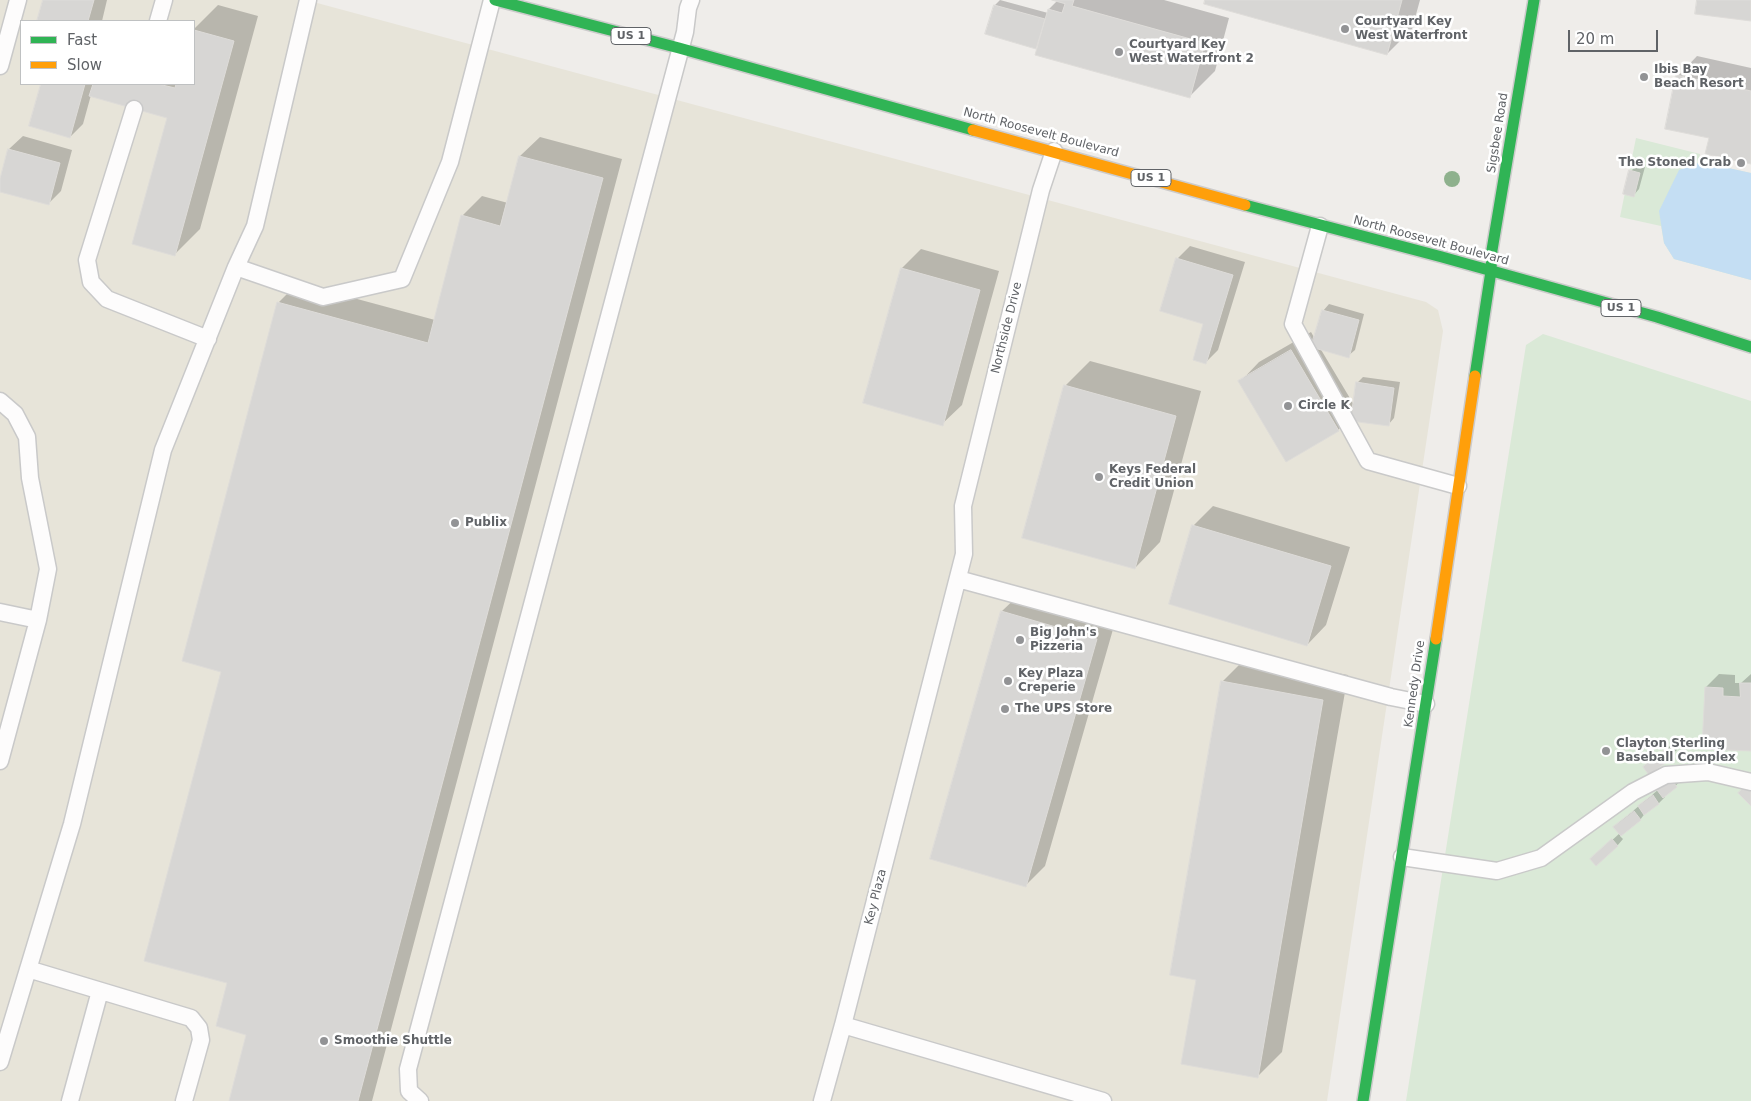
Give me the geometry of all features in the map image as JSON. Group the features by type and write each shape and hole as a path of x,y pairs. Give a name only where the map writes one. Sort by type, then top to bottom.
{"main road":[{"name":"North Roosevelt Boulevard","path":"494,0 679,48 767,74 1054,151 1320,226 1491,271 1657,317 1751,347"},
{"name":"Sigsbee Road","path":"1491,271 1492,250 1534,0"},
{"name":"Kennedy Drive","path":"1363,1101 1426,704 1491,271"}],"lane":[{"path":"0,66 18,0"},
{"path":"158,20 164,0"},
{"path":"0,1062 72,824 163,450 236,267 255,226 308,0"},
{"path":"236,267 323,296 402,279 450,162 481,38 494,0"},
{"path":"420,1101 409,1091 408,1069 679,48 685,32 691,0"},
{"path":"134,109 87,260 91,282 107,299 208,339"},
{"name":"Northside Drive","path":"963,506 1041,190 1054,151"},
{"path":"1320,226 1294,324 1368,461 1458,486"},
{"path":"0,401 15,414 27,437 30,478 48,569 38,620 0,761"},
{"name":"Key Plaza","path":"822,1101 964,554 963,506"},
{"path":"958,579 1391,697 1426,704"},
{"path":"0,612 38,620"},
{"path":"1402,857 1497,870 1541,858 1633,792 1666,775 1708,772 1751,782"},
{"path":"28,970 191,1018 199,1028 201,1040 184,1101"},
{"path":"70,1101 100,991"},
{"path":"843,1025 1103,1101"}],"shaded area":[{"path":"0,0 306,0 1426,302 1438,310 1443,331 1327,1101 0,1101"}],"green space":[{"path":"1636,138 1700,154 1699,163 1751,173 1751,280 1674,259 1664,243 1661,226 1620,217"},
{"name":"Clayton Sterling Baseball Complex","path":"1543,334 1751,401 1751,1101 1406,1101 1526,345"}],"water":[{"path":"1701,162 1751,173 1751,280 1674,259 1664,243 1659,211 1679,170"}],"building":[{"path":"43,0 94,0 88,20 37,20"},
{"name":"Courtyard Key West Waterfront 2","path":"1052,0 1074,0 1072,6 1205,43 1190,98 1035,55 1048,9 1062,13 1065,4"},
{"name":"Courtyard Key West Waterfront","path":"1205,0 1402,0 1387,55 1204,4"},
{"path":"1697,0 1751,0 1751,21 1695,14"},
{"path":"994,5 1045,19 1036,49 985,34"},
{"path":"195,30 234,41 175,256 132,244 167,118 89,96 93,85 162,85 175,88 176,85 195,85"},
{"path":"1676,75 1751,91 1751,164 1705,154 1709,138 1665,129"},
{"path":"41,85 85,85 70,138 29,126"},
{"path":"8,149 60,163 49,205 0,192 0,179"},
{"path":"519,156 603,178 358,1101 229,1101 246,1035 216,1026 227,983 144,961 221,672 182,661 277,302 428,343 461,215 500,226"},
{"path":"1629,170 1640,173 1634,197 1623,194"},
{"path":"1176,258 1233,275 1206,364 1193,360 1203,324 1160,311"},
{"path":"901,268 980,290 943,426 863,403"},
{"path":"1322,310 1359,320 1349,358 1311,347"},
{"name":"Circle K","path":"1291,350 1339,431 1286,462 1238,381"},
{"name":"Circle K","path":"1356,382 1394,388 1389,426 1351,421"},
{"name":"Keys Federal Credit Union","path":"1064,385 1176,416 1135,569 1022,538"},
{"path":"1192,525 1331,566 1307,646 1169,604"},
{"path":"1001,611 1097,639 1026,887 930,859"},
{"path":"1221,681 1323,700 1258,1078 1181,1064 1196,980 1170,975"},
{"path":"1740,683 1751,683 1751,751 1702,749 1705,687 1723,688 1723,696 1740,697"},
{"path":"1666,749 1672,758 1649,775 1643,767"},
{"path":"1671,779 1677,787 1663,798 1657,790"},
{"path":"1748,784 1751,788 1751,806 1738,793"},
{"path":"1653,795 1659,804 1644,815 1638,806"},
{"path":"1634,811 1641,820 1621,836 1613,827"},
{"path":"1612,839 1618,846 1596,866 1590,859"}],"traffic: fast":[{"path":"495,0 679,48 973,130"},
{"path":"1475,376 1491,271 1492,250 1534,0"},
{"path":"1245,205 1657,317 1751,347"},
{"path":"1363,1101 1436,639"}],"traffic: slow":[{"path":"973,130 1245,205"},
{"path":"1436,639 1475,376"}],"place":[{"name":"Courtyard Key West Waterfront","path":"1345,29"},
{"name":"Courtyard Key West Waterfront 2","path":"1119,52"},
{"name":"Ibis Bay Beach Resort","path":"1644,77"},
{"name":"The Stoned Crab","path":"1741,163"},
{"name":"Circle K","path":"1288,406"},
{"name":"Keys Federal Credit Union","path":"1099,477"},
{"name":"Publix","path":"455,523"},
{"name":"Big John's Pizzeria","path":"1020,640"},
{"name":"Key Plaza Creperie","path":"1008,681"},
{"name":"The UPS Store","path":"1005,709"},
{"name":"Clayton Sterling Baseball Complex","path":"1606,751"},
{"name":"Smoothie Shuttle","path":"324,1041"}]}
